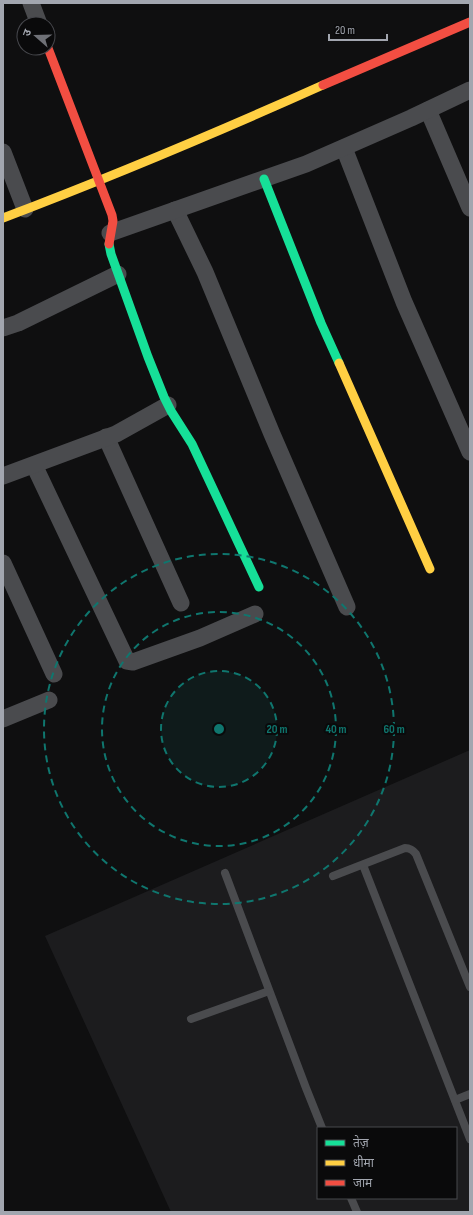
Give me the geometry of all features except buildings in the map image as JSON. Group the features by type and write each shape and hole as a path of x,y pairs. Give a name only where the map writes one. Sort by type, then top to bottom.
{"street":[{"path":"31,3 36,16"},
{"path":"3,218 215,133 470,22"},
{"path":"51,56 112,215 113,222 109,241 110,248 148,357 164,397 192,444 259,587"},
{"path":"110,233 306,164 470,90"},
{"path":"428,110 470,208"},
{"path":"344,148 404,302 470,452"},
{"path":"3,152 25,210"},
{"path":"264,179 321,324 430,570"},
{"path":"175,210 205,272 272,434 347,607"},
{"path":"3,328 18,323 118,274"},
{"path":"3,476 128,428 168,405"},
{"path":"106,437 181,603"},
{"path":"34,465 126,661 133,662 200,638 255,614"},
{"path":"3,563 54,674"},
{"path":"3,719 49,700"}],"lane":[{"path":"334,876 405,848 413,850 416,854 470,987"},
{"path":"363,865 470,1139"},
{"path":"225,873 322,1127"},
{"path":"191,1019 269,991"},
{"path":"455,1100 470,1094"},
{"path":"351,1199 357,1212"}],"shaded area":[{"path":"470,750 470,1212 171,1212 45,936"}],"traffic: fast":[{"path":"264,179 321,323 339,363"},
{"path":"109,244 111,254 148,357 164,397 192,444 259,587"}],"traffic: slow":[{"path":"3,218 164,154 323,85"},
{"path":"339,363 430,569"}],"traffic: jam":[{"path":"323,85 470,22"},
{"path":"51,56 112,215 113,221 109,244"}]}
